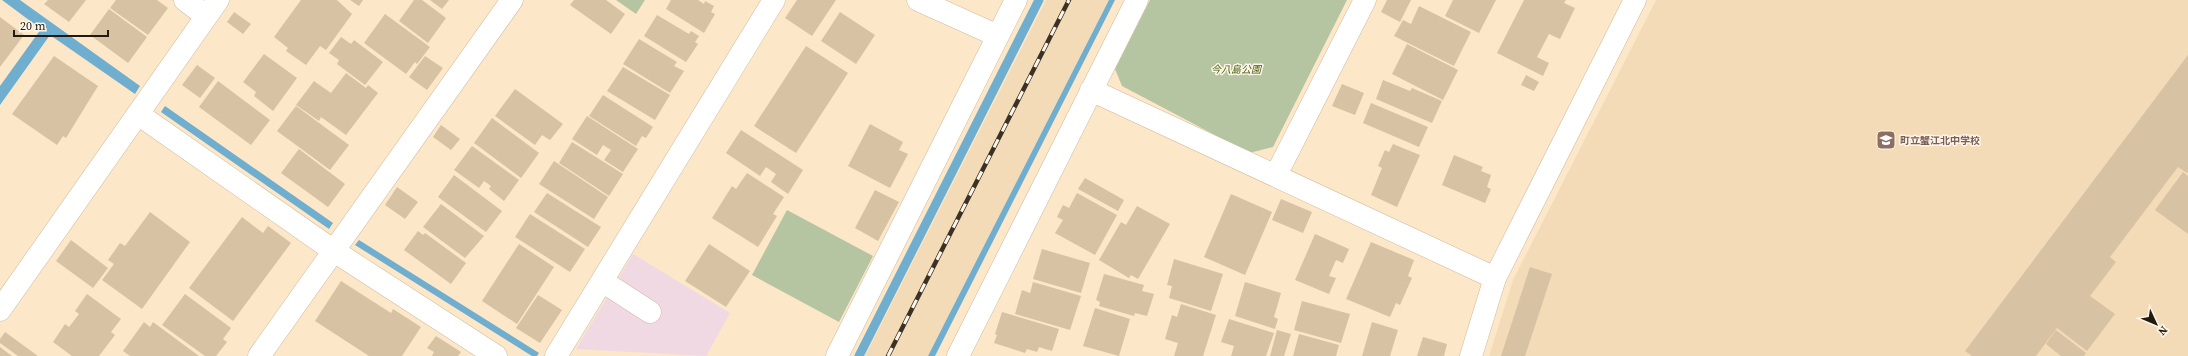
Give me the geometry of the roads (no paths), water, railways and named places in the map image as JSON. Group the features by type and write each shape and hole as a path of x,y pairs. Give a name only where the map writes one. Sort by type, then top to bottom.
{"street":[{"path":"0,310 212,8 185,0"},
{"path":"259,356 512,0"},
{"path":"556,356 774,0"},
{"path":"918,0 998,36"},
{"path":"837,356 1016,0"},
{"path":"958,356 1137,0"},
{"path":"1276,175 1366,0"},
{"path":"1471,356 1495,278 1635,0"},
{"path":"1091,90 1495,278"},
{"path":"138,114 334,251 496,356"},
{"path":"602,281 650,312"}],"water":[{"path":"2,0 20,0 140,86 135,94 50,35 0,105 0,86 41,29"},
{"path":"1109,0 1115,0 935,356 928,356"},
{"path":"165,106 333,223 329,229 161,112"},
{"path":"359,240 539,353 537,356 532,356 355,245"}],"waterway":[{"path":"859,356 1039,0"}],"railway":[{"path":"888,356 1069,0"}],"place":[{"name":"町立蟹江北中学校","path":"1886,140"}],"park label":[{"name":"今八島公園","path":"1236,69"}]}
